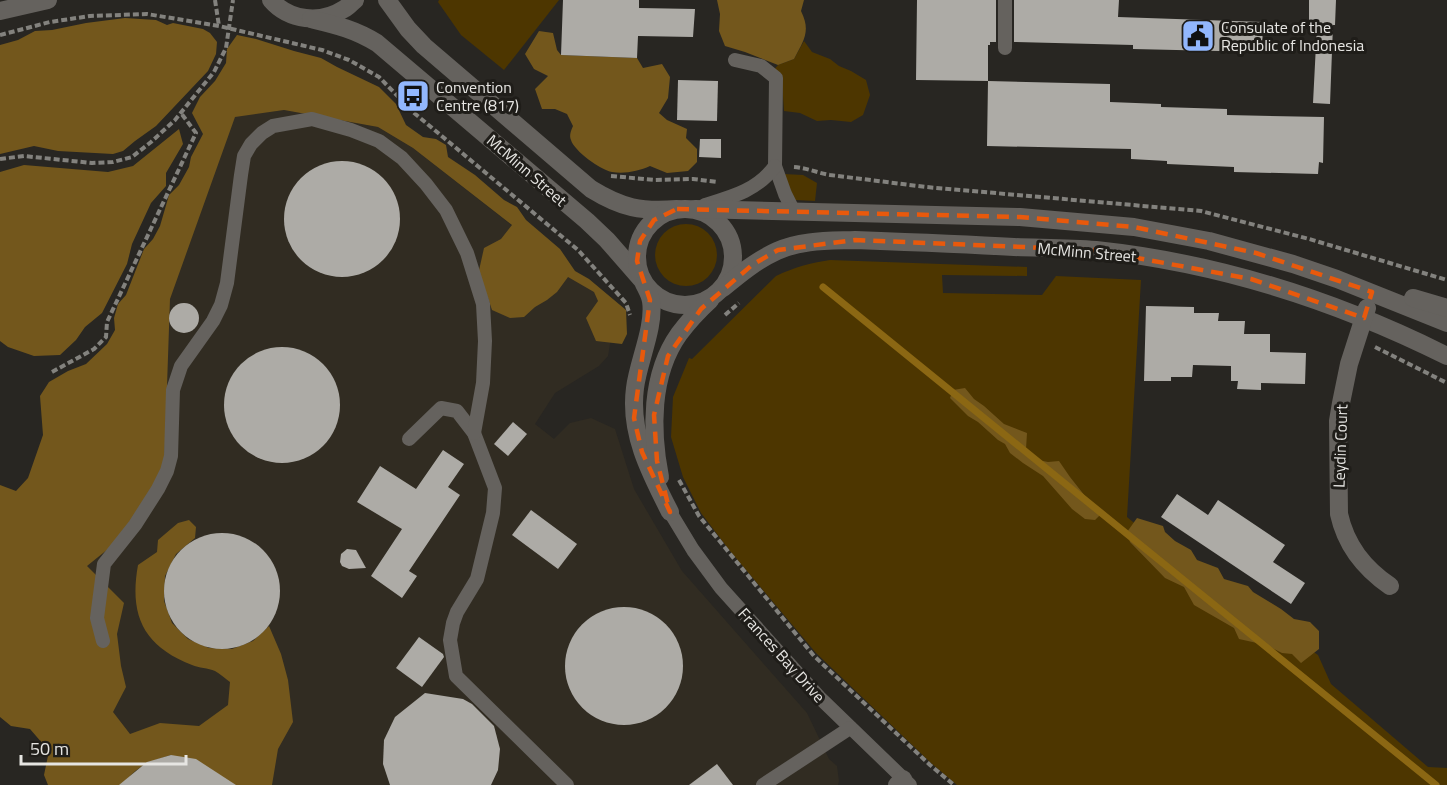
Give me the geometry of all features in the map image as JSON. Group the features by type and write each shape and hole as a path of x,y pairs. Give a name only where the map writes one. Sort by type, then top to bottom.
{"street":[{"path":"0,11 48,0"},
{"name":"McMinn Street","path":"261,0 277,5 296,16 350,28 377,43 587,221 607,240 643,282"},
{"path":"310,19 329,16 344,9 355,0"},
{"name":"McMinn Street","path":"387,0 408,29 424,46 591,189 608,199 639,210 688,209 1020,217 1134,227 1209,241 1293,264 1372,292 1447,323"},
{"path":"688,209 712,217 727,232 734,255 732,270 719,291 705,301 691,305 665,302 643,282 637,261 637,250 645,230 665,213 688,209"},
{"name":"McMinn Street","path":"719,291 752,265 778,250 823,241 855,240 1082,250 1138,256 1251,279 1364,318 1447,356"},
{"name":"Frances Bay Drive","path":"643,282 650,300 651,313 634,388 634,418 642,452 670,512"},
{"name":"Frances Bay Drive","path":"670,512 657,462 654,415 658,389 668,356 678,336 719,291"},
{"name":"McMinn Street","path":"1372,292 1417,299 1447,308"},
{"name":"Leydin Court","path":"1372,292 1349,364 1338,421 1339,514 1347,537 1360,560 1390,586"}],"lane":[{"path":"1005,0 1005,48"},
{"path":"735,60 761,66 776,78 776,166 794,212"},
{"path":"103,641 97,618 104,564 135,525 167,471 171,456 173,390 181,366 213,321 221,305 227,283 244,156 251,144 273,126 312,119 379,141 402,158 446,210 468,253 483,304 485,341 483,383 474,433"},
{"path":"688,209 727,199 747,191 771,173 776,166"},
{"path":"409,439 441,408 457,411 474,433 495,488 493,513 477,579 457,612 453,624 450,639 456,676 567,785"},
{"name":"Frances Bay Drive","path":"670,512 693,550 721,588 819,697 903,783"},
{"path":"763,785 850,728"}],"path":[{"path":"215,0 219,26"},
{"path":"0,159 24,156 92,163 113,162 132,157 181,113 214,72 226,48 233,0"},
{"path":"0,35 50,22 90,16 147,14 219,26 322,50 350,60 379,77 414,112 578,250 626,303 632,320"},
{"path":"52,372 94,349 106,337 107,322 196,134 181,113"},
{"path":"776,166 801,167 830,175 926,187 1202,211 1310,239 1447,280"},
{"path":"604,175 645,180 693,179 723,183"},
{"path":"716,322 741,301"},
{"path":"1365,342 1447,383"},
{"path":"678,479 699,516 814,656 954,785"}],"highlighted area":[{"path":"677,209 1020,217 1134,227 1256,253 1372,292 1364,318 1251,279 1094,250 855,240 778,250 752,265 701,309 668,356 654,415 657,461 670,512 642,452 634,418 650,300 637,261 640,241 654,220"}],"shaded area":[{"path":"439,0 559,0 504,70 461,35 438,2"},
{"path":"717,0 804,0 801,11 806,30 794,59 778,65 725,46 719,31 720,14"},
{"path":"125,18 156,20 167,25 173,23 203,29 210,33 217,42 216,54 208,71 156,126 123,151 113,154 58,151 34,146 0,154 0,45 18,40 35,31"},
{"path":"539,31 553,33 557,50 561,55 637,58 643,68 662,64 670,77 668,98 659,113 667,120 687,129 686,138 697,149 697,162 688,171 667,173 650,166 632,172 617,173 601,168 588,159 571,140 573,126 567,114 555,109 542,109 535,89 548,76 534,69 525,54"},
{"path":"237,35 321,58 379,87 396,104 406,125 423,137 436,139 446,145 448,157 475,175 504,200 517,207 526,220 560,249 575,271 589,279 626,310 627,334 622,344 596,341 586,318 598,301 594,292 568,277 557,292 524,317 510,318 492,310 478,275 484,248 501,239 512,225 413,148 378,127 284,110 235,117 170,299 164,473 145,507 113,545 87,566 124,603 117,634 126,687 113,712 130,734 160,723 199,726 228,705 230,682 215,671 192,665 162,648 143,627 138,614 136,583 138,565 157,552 158,540 178,523 189,520 196,527 195,538 176,554 165,576 164,601 172,623 188,639 209,648 232,649 253,641 269,626 281,654 288,680 293,722 278,749 272,785 225,785 171,755 138,769 124,785 48,785 44,775 49,751 30,729 11,726 0,717 0,485 16,491 28,478 43,435 40,396 49,382 86,364 107,344 115,330 114,318 118,304 126,295 144,249 160,226 169,195 179,185 203,134 192,113 200,97 215,81 226,63 227,49"},
{"path":"804,41 812,52 830,59 866,80 870,95 863,115 851,122 817,121 800,113 784,111 782,82 773,71 778,65 794,59"},
{"path":"284,110 378,127 413,148 616,307 608,356 599,366 555,393 535,424 554,439 570,423 591,418 615,429 634,489 682,571 807,713 829,759 837,766 838,785 83,785 81,564 163,303 235,116"},
{"path":"179,129 183,144 166,173 166,186 151,203 132,244 127,264 102,313 85,327 76,340 60,355 34,356 8,347 0,341 0,172 24,165 108,172 133,166"},
{"path":"784,174 803,175 817,183 815,201 795,200 786,187"},
{"path":"686,224 708,233 717,255 708,277 686,286 664,277 655,255 664,233"},
{"path":"830,260 1027,267 1027,276 942,275 943,293 1042,295 1056,276 1141,280 1127,517 1165,549 1318,655 1331,684 1428,767 1447,768 1447,785 957,785 931,763 816,653 730,551 701,513 683,477 671,437 673,397 689,358 692,359 776,276 816,262"},
{"path":"965,388 974,399 1004,424 1027,433 1026,449 1033,459 1048,462 1059,461 1100,515 1095,520 1085,519 1072,509 1043,476 1010,453 1005,444 968,416 950,398 953,390"},
{"path":"1137,518 1163,526 1165,532 1175,541 1191,550 1197,560 1218,568 1224,579 1248,586 1253,592 1294,619 1310,622 1319,631 1319,649 1301,663 1292,654 1239,639 1234,628 1194,605 1184,587 1165,578 1130,542 1127,532"}],"building":[{"path":"563,0 639,0 639,8 695,9 693,37 638,36 637,58 561,55"},
{"path":"917,0 996,0 996,42 990,42 988,45 988,81 916,80"},
{"path":"1014,0 1119,0 1118,17 1263,22 1262,52 1133,49 1133,45 1014,42"},
{"path":"1309,0 1336,0 1330,104 1313,103 1317,25 1309,25"},
{"path":"678,80 718,81 717,121 677,120"},
{"path":"988,81 1110,84 1110,102 1161,104 1161,107 1227,109 1227,115 1324,117 1323,163 1319,162 1318,174 1234,172 1234,167 1167,164 1167,161 1131,159 1131,149 987,146"},
{"path":"700,139 721,139 721,158 699,157"},
{"path":"342,161 364,165 383,178 396,197 400,219 396,241 383,260 364,273 342,277 320,273 301,260 288,241 284,219 288,197 301,178 320,165"},
{"path":"184,303 195,307 199,318 195,329 184,333 173,329 169,318 173,307"},
{"path":"1146,306 1194,307 1194,313 1219,313 1218,321 1245,321 1244,334 1270,334 1270,352 1306,353 1305,384 1261,383 1261,390 1237,389 1238,381 1231,381 1231,366 1193,365 1192,377 1171,377 1171,381 1144,381"},
{"path":"282,347 304,351 323,364 336,383 340,405 336,427 323,446 304,459 282,463 260,459 241,446 228,427 224,405 228,383 241,364 260,351"},
{"path":"513,422 527,434 508,456 494,444"},
{"path":"443,450 464,464 448,487 460,495 409,571 417,576 402,598 371,576 402,529 357,502 380,466 416,489"},
{"path":"1177,494 1208,515 1218,500 1285,545 1273,562 1305,583 1291,604 1161,517"},
{"path":"531,510 577,544 558,569 512,535"},
{"path":"222,533 244,537 263,550 276,569 280,591 276,613 263,632 244,645 222,649 200,645 181,632 168,613 164,591 168,569 181,550 200,537"},
{"path":"347,549 356,550 366,568 349,569 342,566 341,554"},
{"path":"624,607 657,617 673,633 683,666 673,699 657,715 624,725 591,715 575,699 565,666 575,633 591,617"},
{"path":"419,637 444,657 422,687 396,668"},
{"path":"425,693 463,699 472,704 494,726 500,749 498,770 491,785 390,785 383,764 384,740 395,717"},
{"path":"171,755 196,759 236,785 119,785 147,762"},
{"path":"717,764 733,785 689,785"}],"waterway":[{"path":"823,287 1436,785"}],"place":[{"name":"Consulate of the Republic of Indonesia","path":"1198,36"},
{"name":"Convention Centre (817)","path":"413,96"}]}
